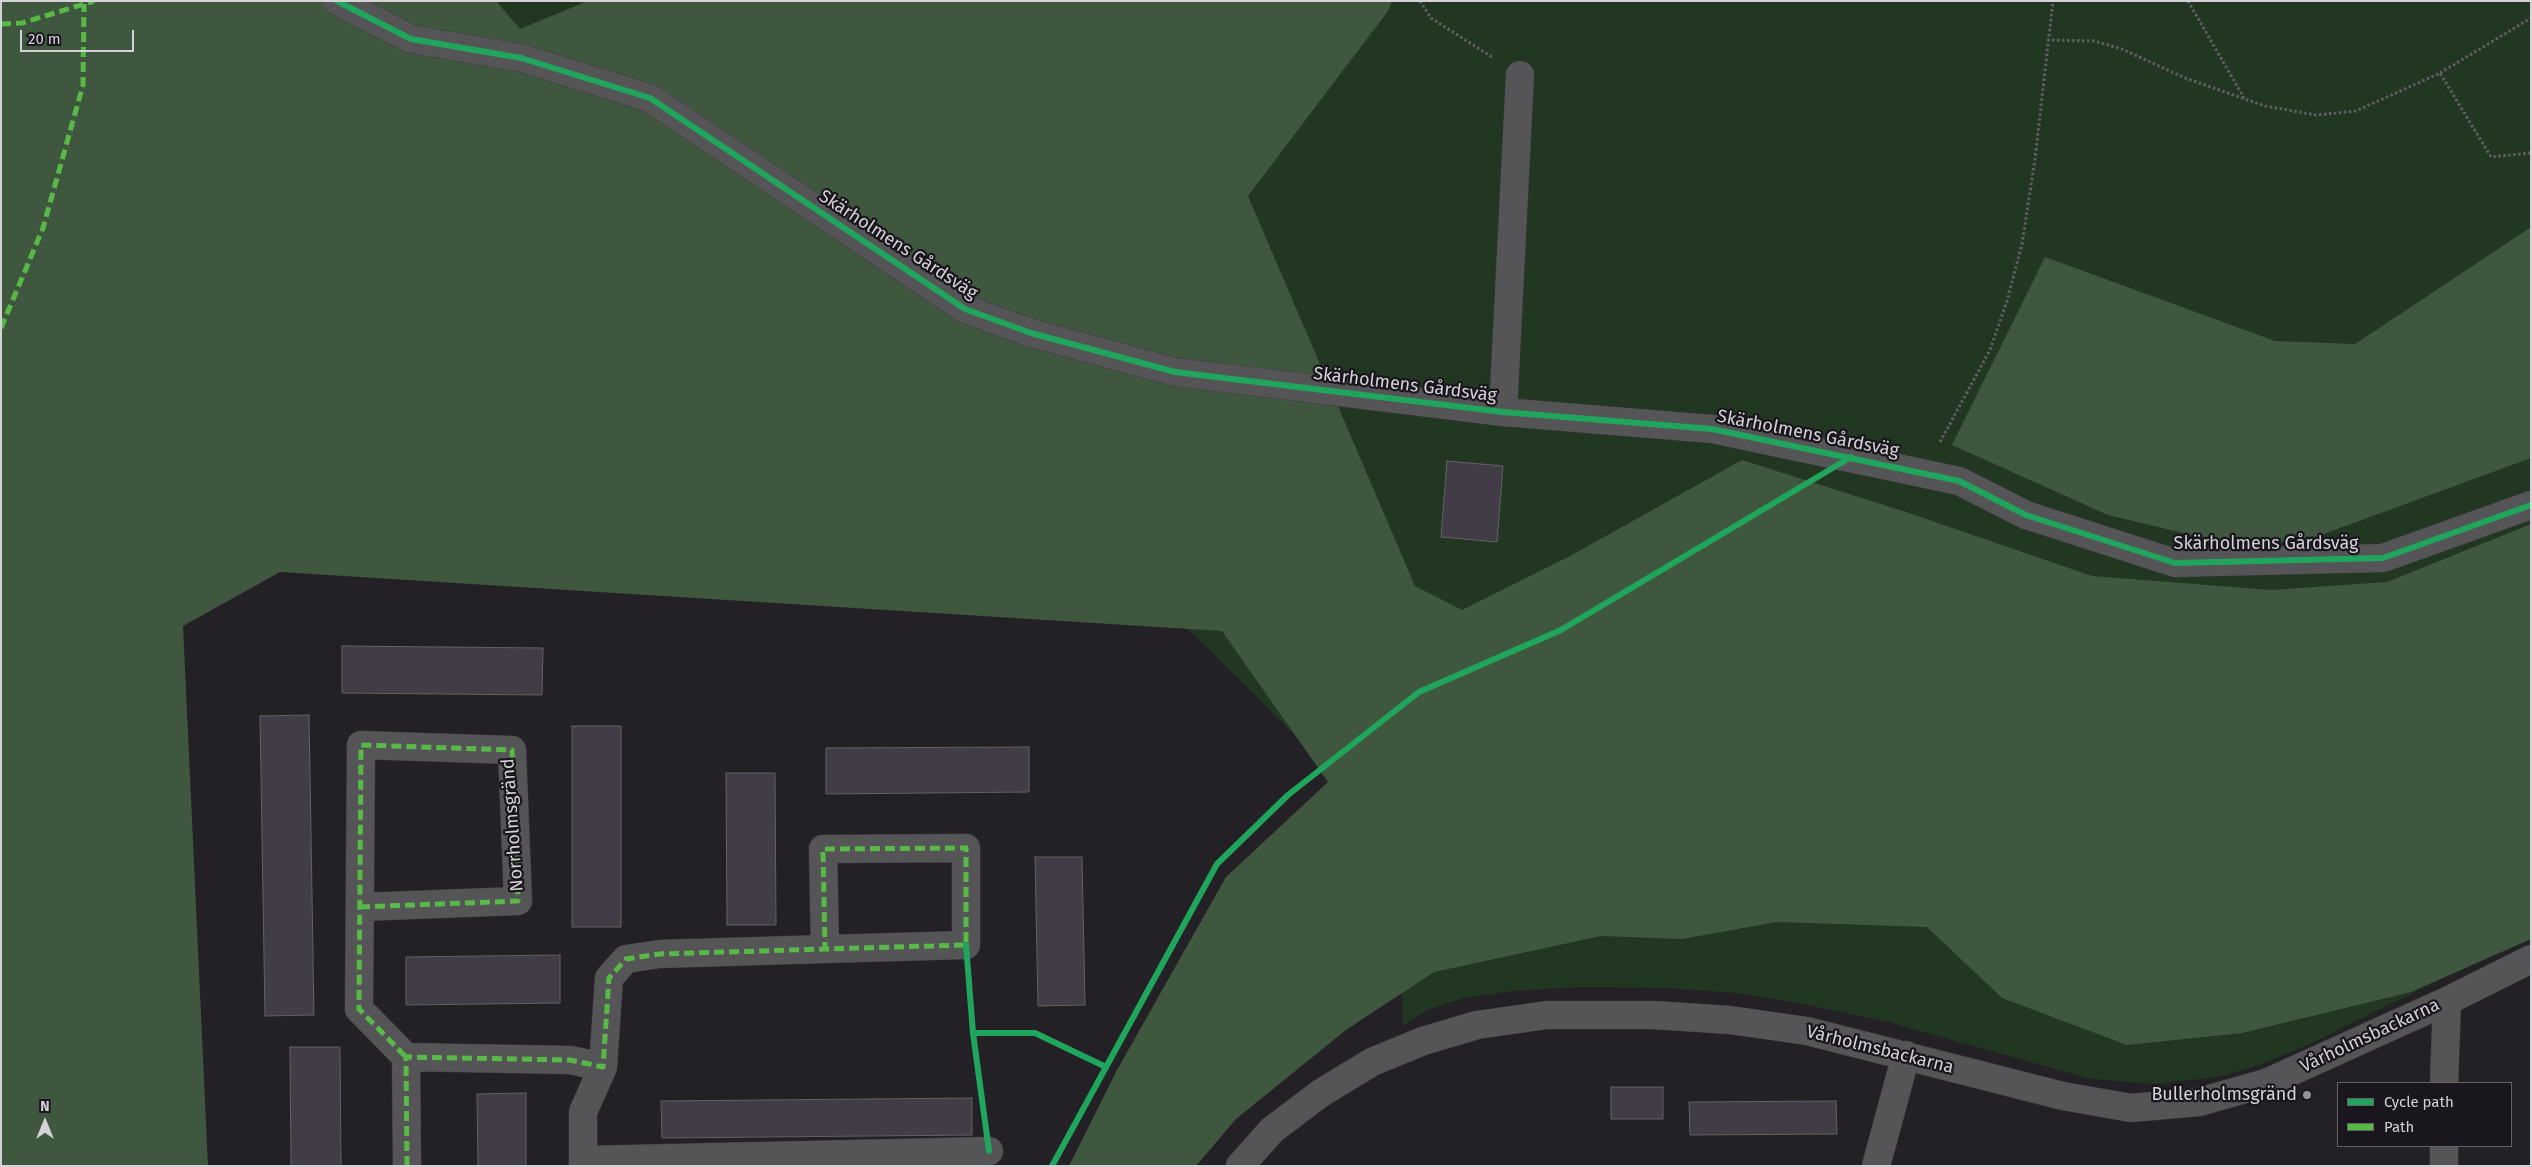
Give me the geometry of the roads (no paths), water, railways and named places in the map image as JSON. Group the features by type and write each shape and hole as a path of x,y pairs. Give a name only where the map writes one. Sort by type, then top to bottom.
{"street":[{"name":"Skärholmens Gårdsväg","path":"337,1 411,39 521,58 650,98 965,309 1023,330 1174,372 1504,412 1712,429 1959,481 2026,514 2176,563 2383,558 2531,505"},
{"path":"1504,412 1520,75"},
{"name":"Norrholmsgränd","path":"360,907 518,900 512,750 361,745 358,1009 406,1057"},
{"path":"825,949 823,849 966,848 966,945 660,954 626,959 609,978 603,1067 583,1112 583,1163 989,1151"},
{"name":"Vårholmsbackarna","path":"1240,1166 1272,1130 1320,1093 1372,1062 1423,1041 1477,1025 1547,1015 1653,1015 1730,1020 1807,1031 2063,1096 2131,1108 2200,1102 2266,1083 2447,1001 2531,959"},
{"path":"2444,1082 2447,1001"},
{"path":"1876,1166 1906,1055"},
{"path":"407,1166 406,1057 570,1060 603,1067"},
{"path":"2444,1147 2444,1166"}],"place":[{"name":"Bullerholmsgränd","path":"2307,1095"}]}
